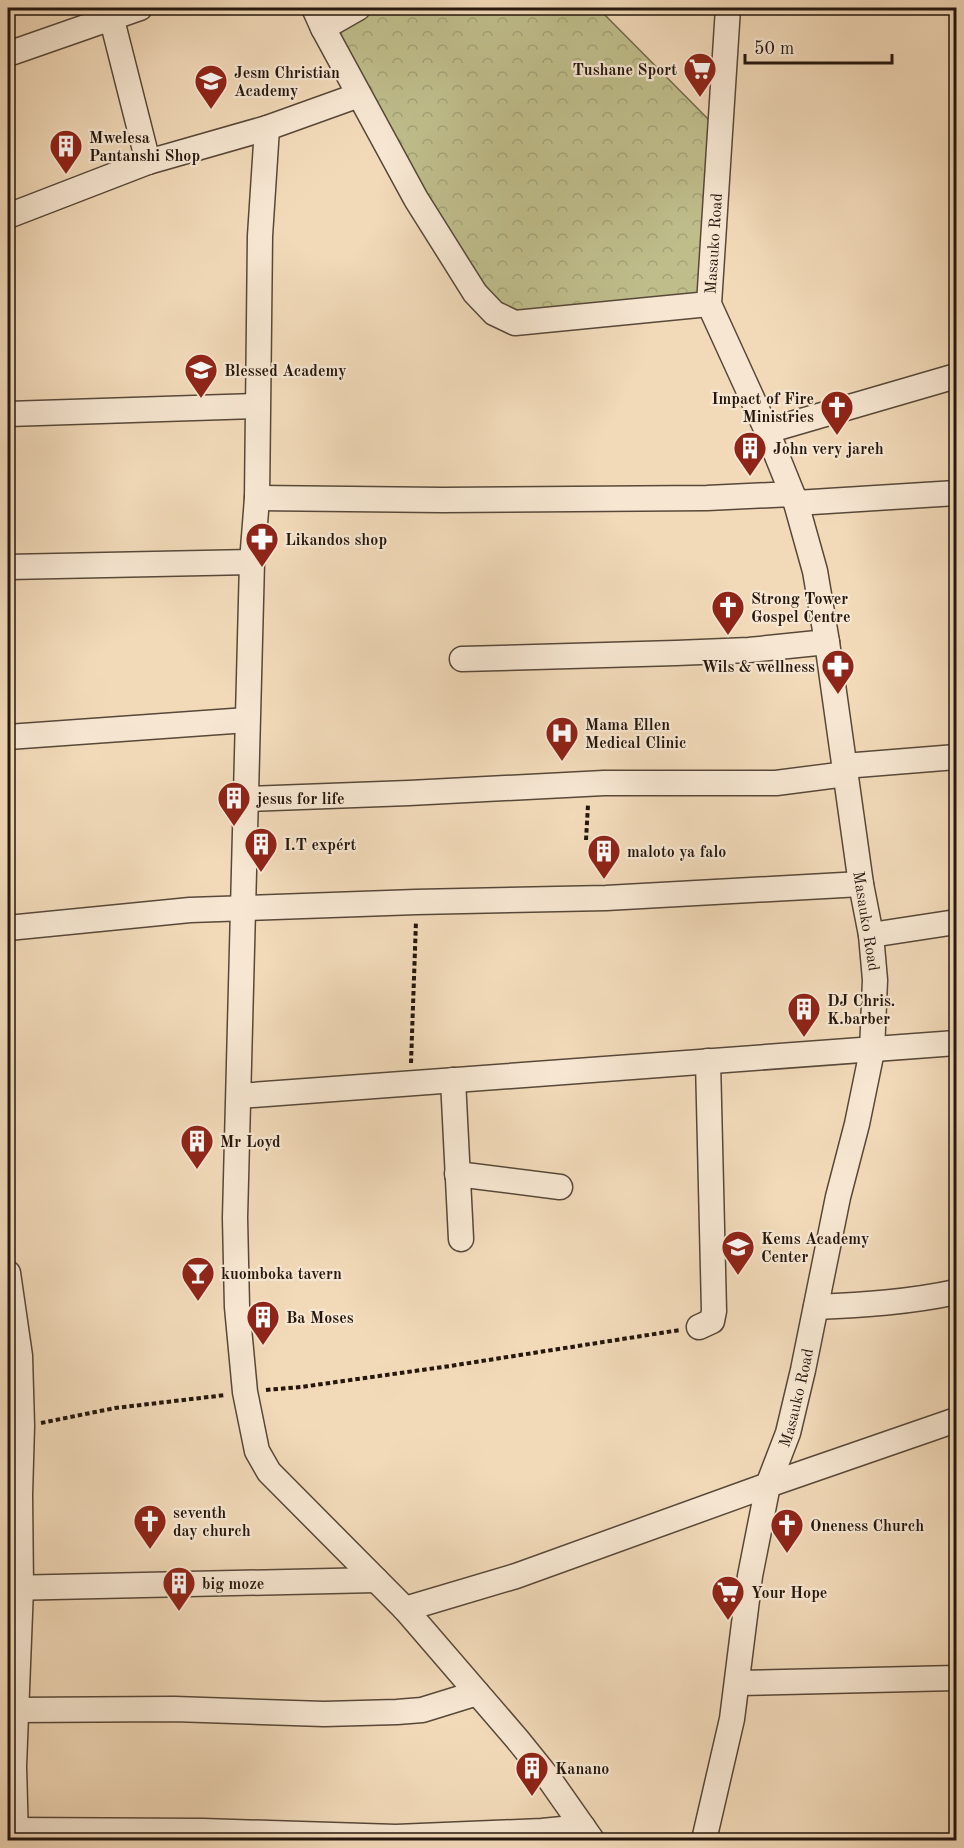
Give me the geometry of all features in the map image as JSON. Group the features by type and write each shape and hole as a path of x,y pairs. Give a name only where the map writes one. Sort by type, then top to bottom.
{"street":[{"path":"8,54 111,12 140,8"},
{"path":"358,8 318,18 416,199 475,292 494,313 515,323 709,304"},
{"name":"Masauko Road","path":"704,1840 732,1719 750,1576 768,1485 788,1433 838,1197 857,1124 872,1051 875,980 872,935 861,884 815,571 794,498 767,431 709,304 728,8"},
{"path":"111,12 148,162"},
{"path":"8,216 148,162 267,128 359,94"},
{"path":"267,128 260,236 256,498 247,720 236,1240 237,1307 245,1392 257,1451 269,1472 405,1609 517,1739 588,1834"},
{"path":"767,431 957,375"},
{"path":"8,414 257,406"},
{"path":"256,498 442,500 794,498 957,493"},
{"path":"8,567 252,562"},
{"path":"462,658 749,650 827,642"},
{"path":"8,737 247,720"},
{"path":"246,798 409,794 589,783 756,783 957,757"},
{"path":"8,928 190,910 606,898 861,884"},
{"path":"872,935 957,921"},
{"path":"239,1096 957,1043"},
{"path":"699,1327 712,1321 714,1311 708,1061"},
{"path":"453,1080 461,1239"},
{"path":"457,1174 560,1188"},
{"path":"8,1273 20,1356 22,1426 14,1588 13,1833 203,1831 396,1837 542,1832 588,1834"},
{"path":"816,1307 863,1305 957,1293"},
{"path":"405,1609 516,1576 957,1420"},
{"path":"14,1588 376,1580"},
{"path":"738,1683 957,1678"},
{"path":"15,1710 174,1709 324,1714 397,1712 423,1710 477,1693"}],"path":[{"path":"586,840 589,783"},
{"path":"410,1082 416,902"},
{"path":"22,1426 115,1408 313,1386 699,1327"}],"green space":[{"path":"371,8 598,8 713,124 702,298 503,312 471,276 333,31"}],"place":[{"name":"Tushane Sport","path":"700,98"},
{"name":"Jesm Christian Academy","path":"211,110"},
{"name":"Mwelesa Pantanshi Shop","path":"66,175"},
{"name":"Blessed Academy","path":"201,399"},
{"name":"Impact of Fire Ministries","path":"837,436"},
{"name":"John very jareh","path":"750,477"},
{"name":"Likandos shop","path":"262,568"},
{"name":"Strong Tower Gospel Centre","path":"728,636"},
{"name":"Wils & wellness","path":"838,695"},
{"name":"Mama Ellen Medical Clinic","path":"562,762"},
{"name":"jesus for life","path":"234,827"},
{"name":"I.T expért","path":"261,873"},
{"name":"maloto ya falo","path":"604,880"},
{"name":"DJ Chris. K.barber","path":"804,1038"},
{"name":"Mr Loyd","path":"197,1170"},
{"name":"Kems Academy Center","path":"738,1276"},
{"name":"kuomboka tavern","path":"198,1302"},
{"name":"Ba Moses","path":"263,1346"},
{"name":"seventh day church","path":"150,1550"},
{"name":"Oneness Church","path":"787,1554"},
{"name":"big moze","path":"179,1612"},
{"name":"Your Hope","path":"728,1621"},
{"name":"Kanano","path":"532,1797"}]}
